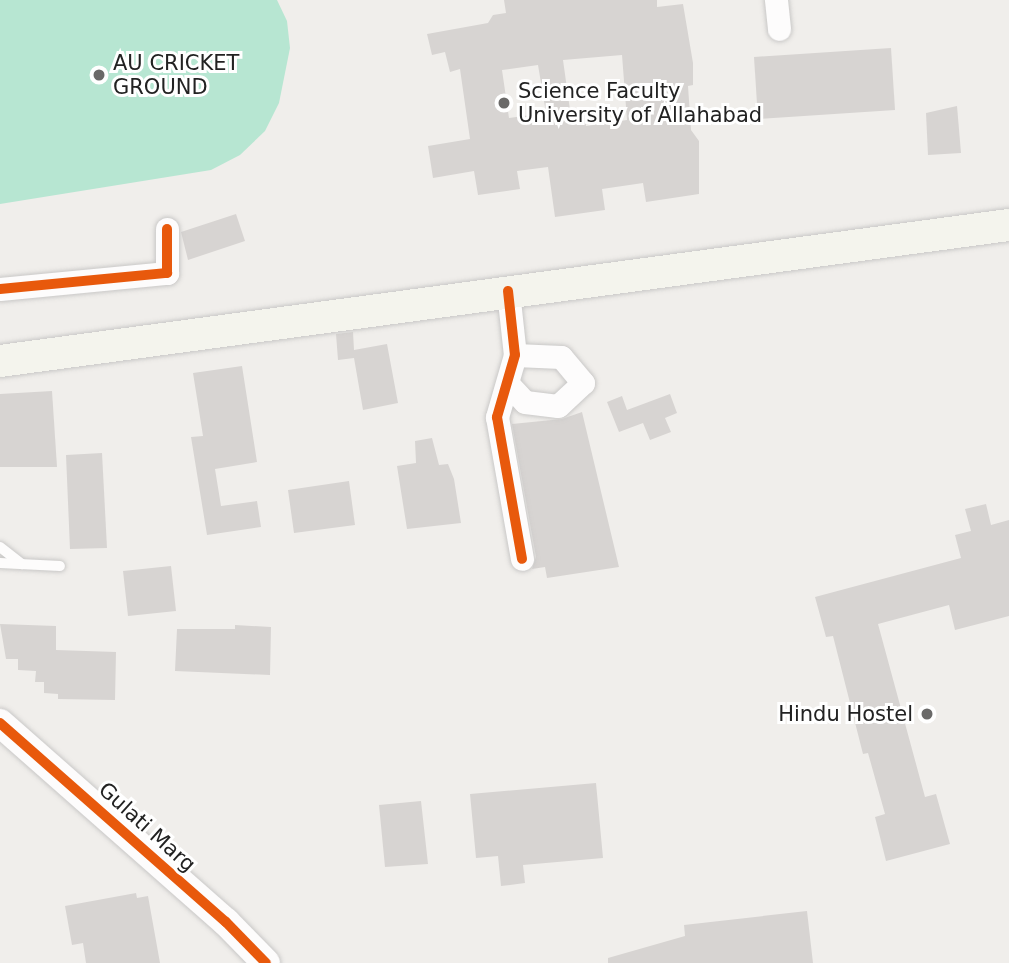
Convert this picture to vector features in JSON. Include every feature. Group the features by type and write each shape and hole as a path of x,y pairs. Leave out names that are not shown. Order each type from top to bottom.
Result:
{"main road":[{"path":"0,361 508,291 1005,227"}],"street":[{"path":"776,0 779,29"},
{"path":"0,289 167,272 167,229"},
{"path":"508,291 515,355 509,385 497,417 522,559"},
{"path":"509,385 525,402 558,406 583,383 561,357 515,355"},
{"name":"Gulati Marg","path":"0,723 226,922 266,963"}],"lane":[{"path":"0,547 22,564"},
{"path":"0,563 60,566"}],"green space":[{"path":"0,0 277,0 287,21 290,48 279,103 265,131 240,155 211,170 0,204"}],"building":[{"path":"504,0 657,0 657,7 683,4 693,63 693,85 688,86 691,130 699,141 699,194 646,202 643,183 602,189 605,210 555,217 548,167 517,171 520,189 478,195 474,171 433,178 428,146 470,139 460,69 450,72 445,52 432,55 427,34 488,23 493,15 506,13","holes":["622,55 627,120 586,126 584,108 570,110 563,60","538,65 546,113 509,118 502,70"]},
{"path":"891,48 895,110 758,119 754,57"},
{"path":"957,106 961,153 928,155 926,113"},
{"path":"236,214 245,241 188,260 181,232"},
{"path":"353,332 354,350 387,344 398,403 363,410 354,358 338,360 336,334"},
{"path":"242,366 257,462 215,469 221,506 257,501 261,527 207,535 191,437 203,436 193,373"},
{"path":"52,391 57,467 0,467 0,394"},
{"path":"670,394 677,413 665,418 671,432 650,440 643,423 619,432 607,402 622,396 627,410"},
{"path":"582,412 619,567 547,578 545,567 532,569 536,557 512,424 562,419"},
{"path":"432,438 439,465 448,464 454,479 461,523 407,529 397,466 416,463 415,441"},
{"path":"102,453 107,548 70,549 66,455"},
{"path":"349,481 355,525 294,533 288,490"},
{"path":"986,504 991,525 1009,520 1009,616 955,630 949,605 878,624 925,797 936,794 950,844 886,861 875,817 885,814 868,753 863,754 833,636 826,637 815,597 961,558 955,535 971,531 965,509"},
{"path":"171,566 176,611 128,616 123,571"},
{"path":"0,624 56,626 56,650 116,652 115,700 58,699 58,694 44,693 44,682 35,682 36,671 18,670 18,659 6,659"},
{"path":"235,625 271,627 270,675 175,671 177,629 235,629"},
{"path":"596,783 603,858 523,865 525,883 501,886 498,856 476,858 470,794"},
{"path":"421,801 428,864 385,867 379,805"},
{"path":"136,893 137,898 148,896 160,963 86,963 83,943 72,945 65,906"},
{"path":"807,911 813,963 608,963 608,958 685,936 684,925"}],"cycle path":[{"path":"0,289 167,273 167,229"},
{"path":"508,291 515,355 497,417 522,559"},
{"path":"0,723 226,922 266,963"}],"place":[{"name":"AU CRICKET GROUND","path":"99,75"},
{"name":"Science Faculty University of Allahabad","path":"504,103"},
{"name":"Hindu Hostel","path":"927,714"}]}
